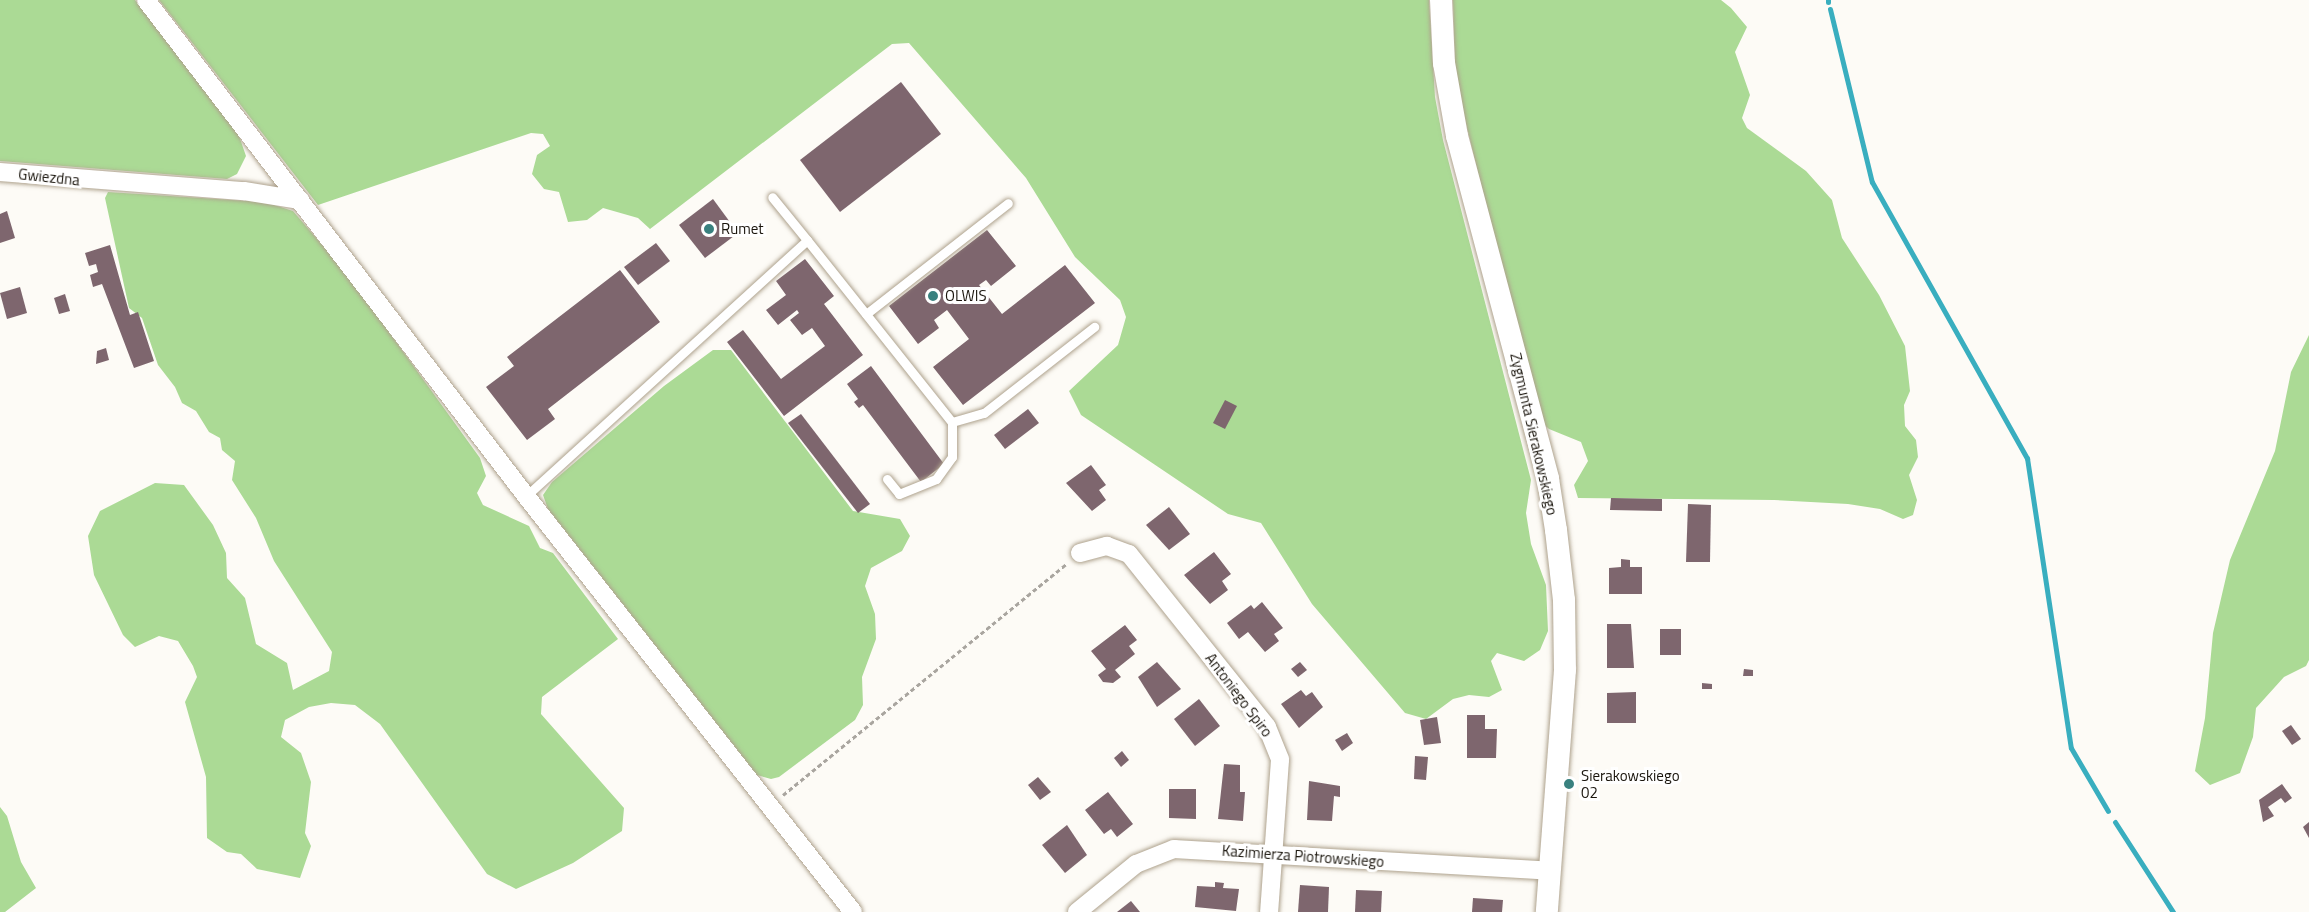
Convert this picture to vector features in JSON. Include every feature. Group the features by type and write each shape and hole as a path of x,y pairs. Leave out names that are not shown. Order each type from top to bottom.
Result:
{"street":[{"path":"146,0 526,496 853,912"},
{"name":"Zygmunta Sierakowskiego","path":"1441,0 1443,63 1451,108 1548,480 1556,530 1565,670 1547,912"},
{"name":"Gwiezdna","path":"0,172 99,182 244,191 300,200"},
{"name":"Antoniego Spiro","path":"1080,553 1107,546 1129,554 1267,727 1280,760 1269,912"},
{"name":"Kazimierza Piotrowskiego","path":"1077,912 1136,864 1164,850 1187,848 1550,871"}],"lane":[{"path":"772,197 952,422 952,457 936,479 899,494 887,479"},
{"path":"866,314 1008,203"},
{"path":"526,496 807,240"},
{"path":"952,422 984,413 1094,327"}],"path":[{"path":"770,806 1080,553"}],"green space":[{"path":"0,0 135,0 238,133 246,156 237,174 227,179 0,161"},
{"path":"159,0 1429,0 1435,97 1443,140 1531,480 1526,513 1531,544 1546,585 1548,631 1540,650 1524,661 1497,653 1491,661 1502,690 1489,697 1469,695 1453,699 1426,719 1405,713 1312,604 1261,523 1228,514 1081,415 1069,391 1118,345 1126,317 1120,300 1075,257 1026,178 909,43 892,44 650,229 638,218 603,208 587,220 568,222 559,192 544,189 532,174 537,155 550,146 543,134 531,133 318,205"},
{"path":"1453,0 1721,0 1731,8 1747,27 1735,52 1750,95 1742,118 1747,128 1806,171 1832,200 1842,238 1879,295 1905,346 1910,391 1904,405 1905,426 1916,440 1918,457 1909,475 1917,500 1913,515 1903,519 1880,509 1848,504 1774,500 1578,498 1574,485 1588,461 1581,442 1549,429 1538,419 1463,111 1455,65"},
{"path":"108,192 265,202 293,211 347,274 480,458 486,476 477,493 483,505 529,526 540,548 553,553 618,639 542,697 541,714 624,808 622,831 573,863 516,889 487,874 380,724 355,705 331,703 309,707 285,720 281,737 301,753 311,782 305,833 311,846 300,878 257,869 241,854 227,852 207,838 206,777 185,702 197,677 178,641 159,636 135,647 123,635 94,575 88,536 100,511 155,483 184,485 213,525 226,553 227,578 245,598 256,644 287,663 293,690 329,671 332,652 274,561 256,518 232,480 235,461 222,450 220,438 209,432 196,411 182,403 175,387 158,365 142,318 129,308 105,198"},
{"path":"2309,335 2309,660 2306,666 2284,677 2256,708 2253,737 2240,773 2210,785 2195,771 2205,718 2213,633 2230,560 2275,451 2291,372"},
{"path":"713,350 731,350 853,511 900,519 910,536 902,551 871,568 865,586 875,614 876,639 862,677 863,705 855,720 779,777 771,779 757,775 548,509 543,495 552,482 664,386"},
{"path":"0,807 7,816 21,862 36,888 5,912 0,912"}],"building":[{"path":"901,82 941,134 840,212 800,160"},
{"name":"Rumet","path":"713,199 738,233 705,258 679,225"},
{"path":"7,211 15,238 0,243 0,214"},
{"path":"987,230 1016,266 991,286 986,280 979,285 1002,314 1065,265 1095,303 963,405 933,367 969,339 947,310 934,320 939,328 918,344 889,306"},
{"path":"656,243 670,261 638,285 624,267"},
{"path":"110,245 130,315 138,312 154,361 134,368 102,284 93,287 90,275 98,272 96,264 89,266 85,253"},
{"path":"805,259 834,296 824,304 863,355 784,416 727,342 743,330 781,379 825,346 812,328 802,335 790,320 799,313 797,310 778,325 766,310 786,295 776,281"},
{"path":"620,270 660,322 548,409 555,419 527,440 486,387 514,366 507,357"},
{"path":"20,287 27,313 7,319 0,293"},
{"path":"65,294 70,311 59,314 54,298"},
{"path":"106,348 109,360 96,364 97,351"},
{"path":"871,366 944,464 921,482 863,405 859,408 854,402 858,399 847,384"},
{"path":"1225,400 1237,406 1225,429 1213,423"},
{"path":"1028,409 1039,423 1005,449 994,435"},
{"path":"801,414 870,504 858,513 788,423"},
{"path":"1091,465 1106,485 1099,490 1106,500 1092,511 1066,483"},
{"path":"1611,498 1662,499 1662,511 1610,510"},
{"path":"1688,504 1711,505 1710,562 1686,562"},
{"path":"1169,507 1190,534 1169,550 1146,525"},
{"path":"1214,552 1231,574 1222,581 1228,590 1210,604 1184,575"},
{"path":"1621,559 1630,560 1630,567 1642,567 1642,594 1609,594 1609,568 1621,567"},
{"path":"1262,602 1283,628 1274,634 1279,641 1265,652 1248,632 1239,639 1227,623 1251,605 1254,609"},
{"path":"1607,624 1631,624 1634,668 1607,668"},
{"path":"1125,625 1137,640 1129,646 1135,654 1115,670 1121,677 1113,683 1103,682 1098,675 1106,669 1091,651"},
{"path":"1660,629 1681,629 1681,655 1660,655"},
{"path":"1157,662 1181,689 1157,707 1138,677"},
{"path":"1300,662 1307,670 1298,677 1291,669"},
{"path":"1744,669 1753,670 1753,676 1743,676"},
{"path":"1702,683 1712,684 1712,689 1702,689"},
{"path":"1301,690 1306,696 1312,692 1323,707 1299,728 1281,704"},
{"path":"1636,692 1636,723 1607,723 1607,693"},
{"path":"1199,699 1220,726 1195,746 1174,719"},
{"path":"1467,715 1485,715 1485,729 1497,729 1496,758 1467,758"},
{"path":"1437,717 1441,743 1424,745 1420,720"},
{"path":"2291,725 2301,739 2292,745 2282,731"},
{"path":"1347,733 1353,743 1342,751 1335,740"},
{"path":"1122,751 1129,760 1121,767 1114,758"},
{"path":"1415,756 1428,757 1426,780 1414,779"},
{"path":"1224,764 1240,765 1240,792 1245,792 1243,821 1218,819"},
{"path":"1038,777 1051,792 1040,800 1028,785"},
{"path":"1309,781 1340,786 1340,797 1334,796 1332,821 1307,820"},
{"path":"2282,784 2292,798 2285,803 2281,798 2268,807 2274,816 2263,822 2259,800"},
{"path":"1169,789 1196,789 1196,819 1169,818"},
{"path":"1108,792 1133,824 1117,837 1111,829 1104,834 1085,810"},
{"path":"2309,822 2309,838 2303,827"},
{"path":"1067,825 1087,855 1065,873 1042,845"},
{"path":"1215,882 1224,883 1223,888 1239,889 1236,911 1195,907 1197,886 1215,887"},
{"path":"1300,885 1329,887 1328,912 1298,912"},
{"path":"1356,890 1382,891 1381,912 1355,912"},
{"path":"1473,898 1503,900 1502,912 1472,912"},
{"path":"1131,901 1140,912 1117,912"}],"waterway":[{"path":"1830,9 1872,182 2027,458 2071,748 2108,811"},
{"path":"2115,822 2173,912"}],"place":[{"name":"Rumet","path":"709,229"},
{"name":"OLWIS","path":"933,296"},
{"name":"Sierakowskiego 02","path":"1569,784"}]}
